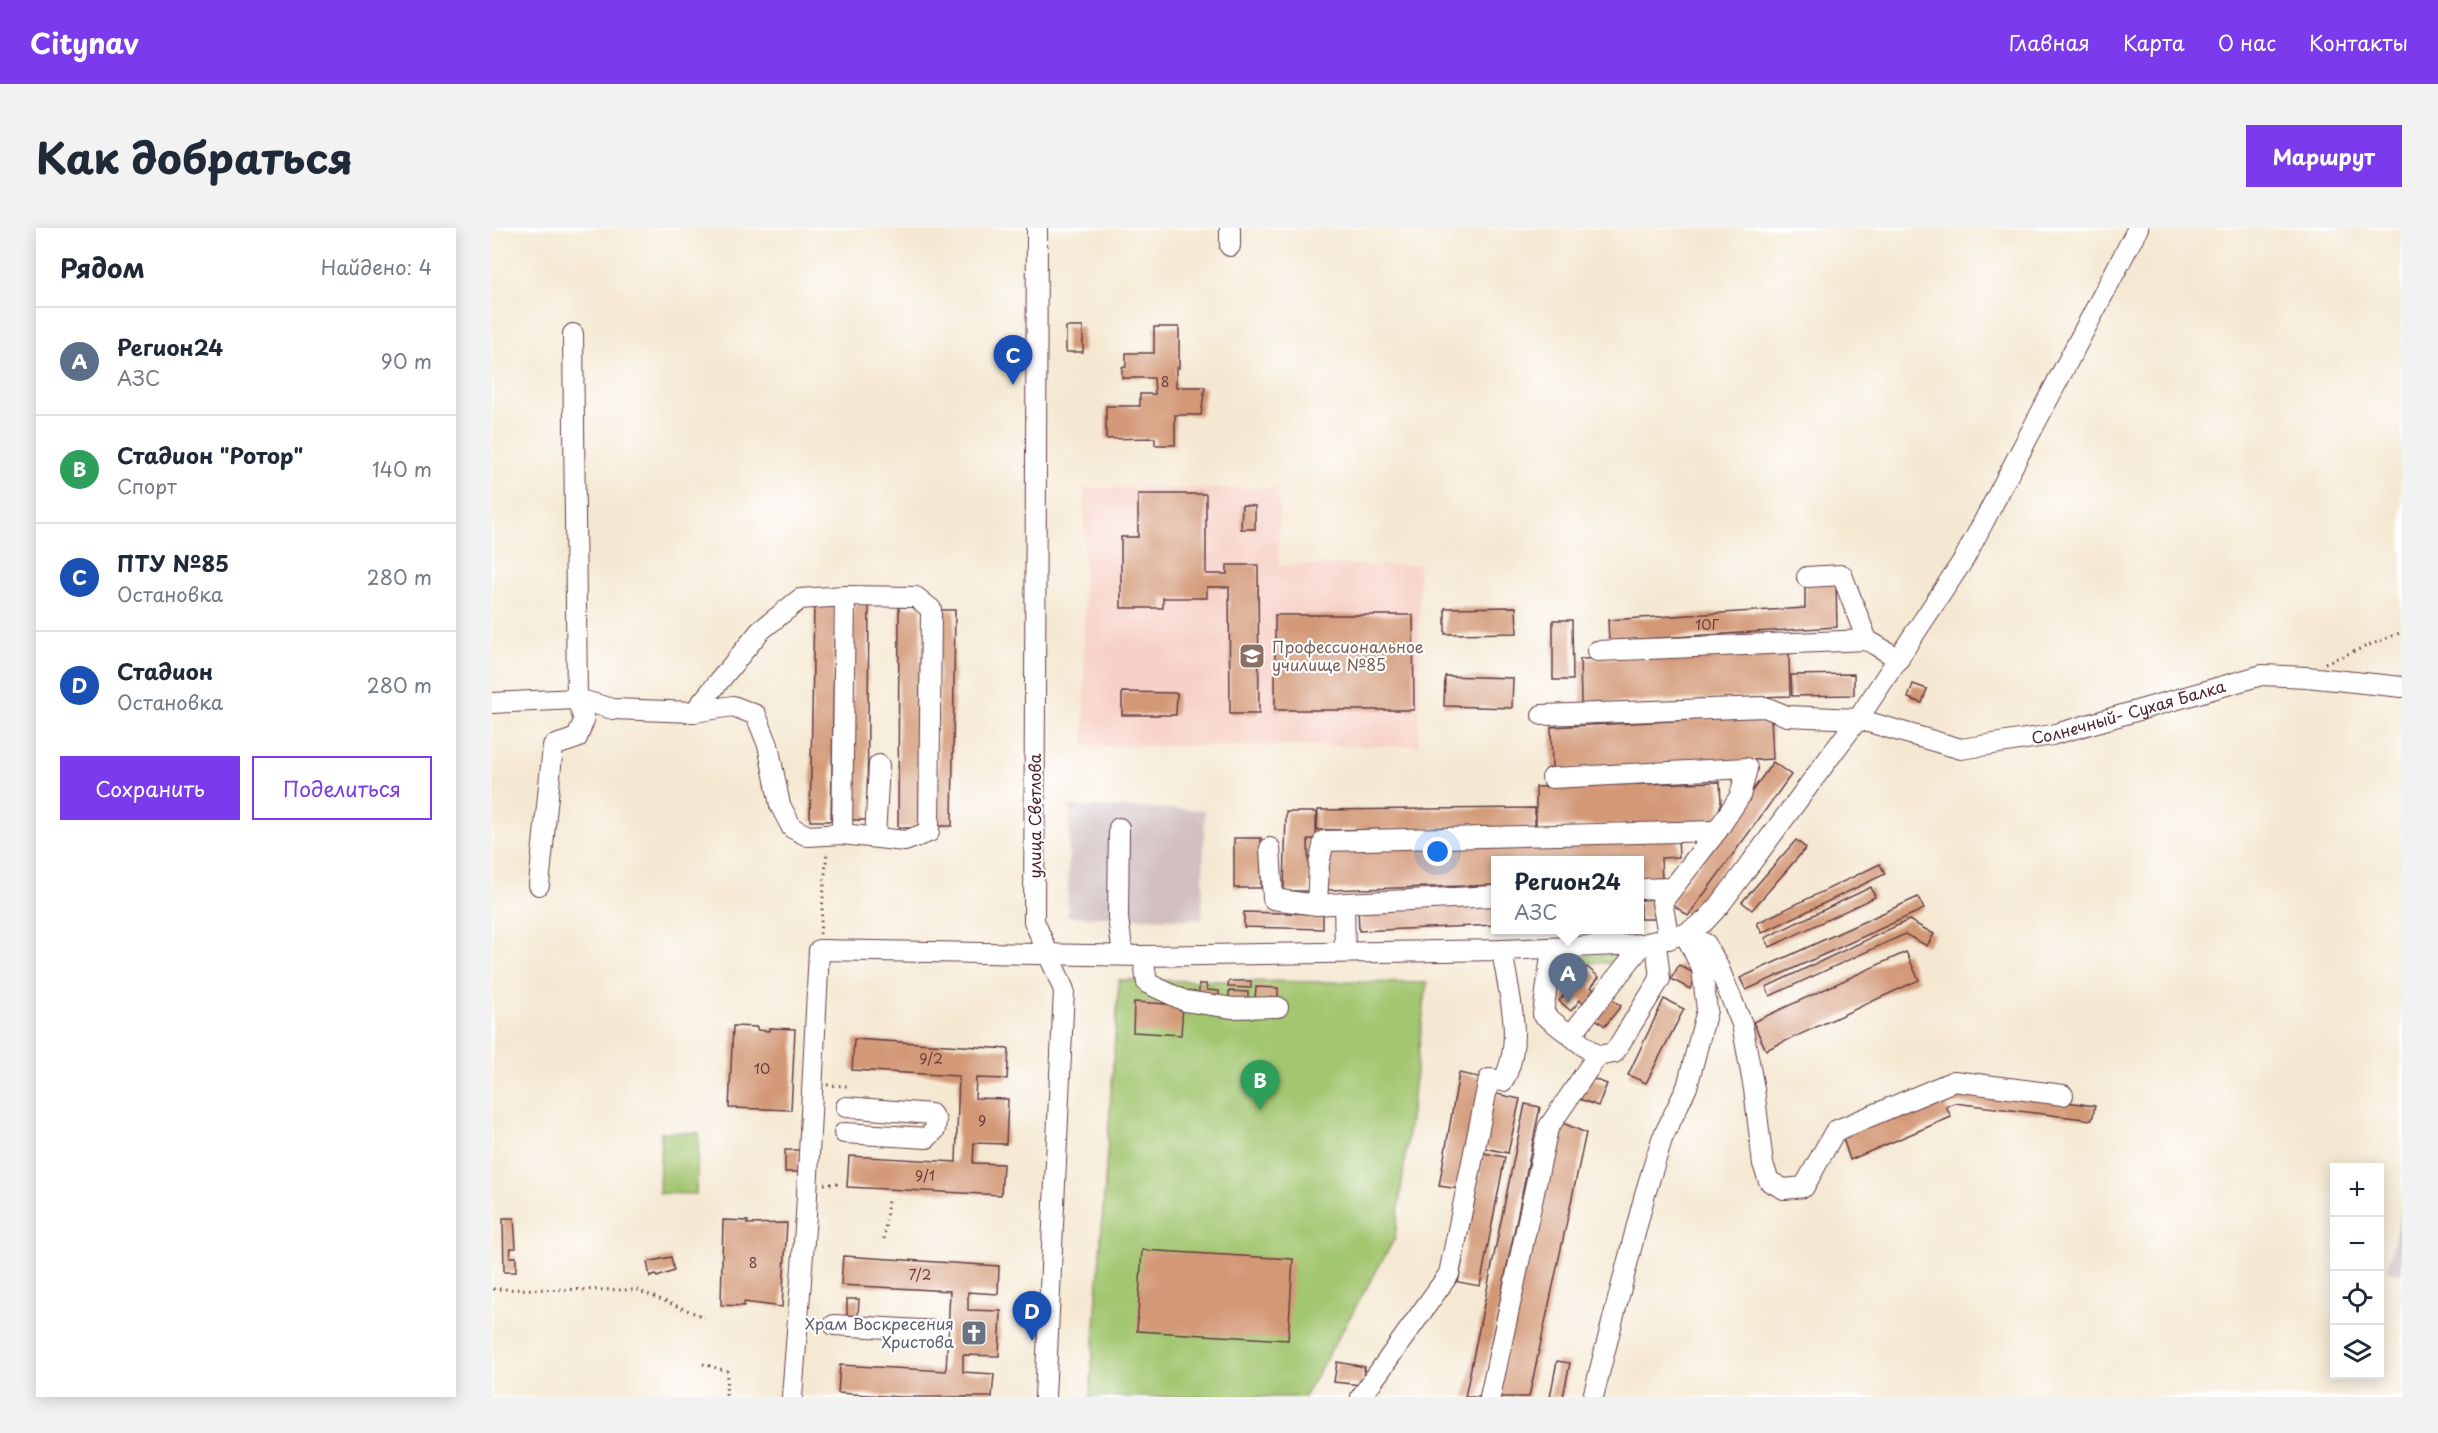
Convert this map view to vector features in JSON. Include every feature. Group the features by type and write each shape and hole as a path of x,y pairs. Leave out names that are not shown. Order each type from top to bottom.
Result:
{"street":[{"name":"улица Светлова","path":"1037,228 1034,921 1051,955 1064,990 1045,1397"},
{"path":"1570,1035 1663,940 1704,922 1719,906 1858,719 1964,559 2138,228"},
{"path":"539,885 553,746 577,738 584,720 577,699 573,334"},
{"path":"1808,577 1842,575 1867,640"},
{"path":"492,703 577,699 613,709 694,712 733,706 756,715 768,745 780,805 792,828 808,836 835,834 904,841 929,832 931,609 916,597 845,596 800,599 760,631 694,712"},
{"path":"835,834 845,596"},
{"path":"1598,651 1867,640 1899,658"},
{"name":"Солнечный- Сухая Балка","path":"1542,715 1765,707 1787,716 1858,719 1961,749 2052,735 2262,675 2307,677 2402,687"},
{"path":"875,837 879,765"},
{"path":"1490,1397 1548,1128 1598,1056 1614,1053 1659,979 1663,940 1662,902 1717,831 1740,796 1747,768 1552,778"},
{"path":"1119,828 1118,918 1123,955"},
{"path":"1317,905 1318,864 1324,841 1717,831"},
{"path":"1270,848 1273,899 1317,905 1491,896"},
{"path":"1644,889 1672,888"},
{"path":"1344,903 1345,950"},
{"path":"1593,1397 1645,1194 1662,1139 1687,1087 1707,1010 1702,969 1663,940"},
{"path":"792,1397 806,1215 819,950 1143,956 1345,950 1502,950 1663,940 1706,944 1717,964 1742,1024 1754,1089 1763,1164 1769,1181 1784,1189 1804,1187 1835,1131 1954,1081 2063,1095"},
{"path":"1552,948 1544,1014 1598,1056"},
{"path":"1361,1397 1449,1274 1489,1079 1503,1081 1512,1065 1515,1039 1502,950"},
{"path":"1143,956 1147,982 1185,1001 1233,1008 1278,1007"},
{"path":"844,1133 927,1138 935,1130 936,1121 931,1114 846,1107"},
{"path":"834,1325 938,1331"}],"path":[{"path":"2307,677 2329,659 2402,632"},
{"path":"819,950 835,834"},
{"path":"884,1239 888,1200"},
{"path":"493,1289 637,1290 704,1317"},
{"path":"703,1364 727,1371 726,1397"}],"shaded area":[{"name":"Профессиональное училище №85","path":"1084,488 1279,488 1279,565 1419,565 1419,746 1084,746"},
{"path":"1070,806 1205,810 1202,920 1067,916"},
{"path":"2402,1206 2402,1274 2387,1270"}],"green space":[{"path":"1620,954 1619,960 1614,963 1563,962 1566,956"},
{"path":"1119,980 1427,983 1395,1238 1304,1397 1090,1397"},
{"path":"661,1132 699,1133 696,1194 659,1193"}],"building":[{"path":"1066,327 1083,327 1083,352 1066,352"},
{"path":"1154,327 1179,327 1179,368 1176,368 1176,387 1205,387 1201,415 1175,415 1175,445 1155,445 1155,438 1106,439 1106,406 1140,406 1140,394 1155,394 1154,378 1122,378 1122,367 1126,367 1126,353 1154,353"},
{"path":"1138,494 1206,494 1206,574 1227,574 1227,565 1258,565 1259,714 1230,714 1229,587 1207,587 1207,598 1163,598 1163,608 1121,608 1121,537 1138,537"},
{"path":"1242,505 1255,506 1255,529 1241,529"},
{"path":"1836,583 1837,627 1609,641 1608,620 1805,608 1805,584"},
{"path":"853,604 869,604 867,820 851,820"},
{"path":"814,606 835,606 831,821 810,821"},
{"path":"899,607 921,607 919,828 898,828"},
{"path":"1516,607 1517,633 1445,634 1445,608"},
{"path":"940,610 955,610 952,826 937,826"},
{"path":"1275,615 1413,615 1414,710 1275,710"},
{"path":"1553,620 1572,620 1573,680 1553,680"},
{"path":"1789,653 1790,696 1581,704 1580,659"},
{"path":"1854,674 1854,695 1792,696 1791,675"},
{"path":"1445,676 1513,678 1512,708 1444,706"},
{"path":"1913,684 1927,689 1922,703 1908,698"},
{"path":"1122,692 1177,693 1176,715 1122,715"},
{"path":"1771,716 1773,759 1552,770 1551,727"},
{"path":"1773,762 1791,775 1688,916 1671,903"},
{"path":"1720,782 1721,803 1716,822 1536,827 1536,787"},
{"path":"1535,808 1535,828 1317,830 1318,810"},
{"path":"1286,812 1316,812 1316,839 1308,839 1309,891 1284,891"},
{"path":"1234,838 1261,838 1261,888 1234,888"},
{"path":"1678,838 1679,857 1661,858 1662,880 1644,881 1644,856 1491,856 1491,885 1328,890 1327,849"},
{"path":"1796,840 1806,848 1752,910 1742,902"},
{"path":"1880,864 1885,874 1762,933 1757,923"},
{"path":"1871,887 1875,897 1770,947 1765,938"},
{"path":"1918,897 1924,909 1746,990 1740,978"},
{"path":"1654,899 1655,919 1644,919 1644,900"},
{"path":"1491,904 1491,925 1359,931 1358,909"},
{"path":"1244,912 1323,914 1323,929 1244,927"},
{"path":"1909,920 1934,934 1927,946 1905,934 1770,996 1766,987"},
{"path":"1906,952 1919,980 1766,1050 1753,1022"},
{"path":"1679,965 1697,975 1690,989 1671,979"},
{"path":"1587,967 1599,977 1591,987 1606,1000 1608,997 1621,1006 1605,1026 1593,1017 1596,1013 1580,1000 1571,1011 1559,1001"},
{"path":"1229,981 1251,981 1251,988 1228,987"},
{"path":"1199,984 1206,984 1207,990 1219,991 1219,999 1199,998"},
{"path":"1256,987 1278,988 1278,1001 1255,999"},
{"path":"1229,991 1248,992 1248,1000 1229,999"},
{"path":"1664,999 1684,1009 1646,1083 1628,1075"},
{"path":"1134,1002 1183,1005 1181,1035 1133,1032"},
{"path":"733,1026 757,1027 757,1030 769,1031 769,1028 795,1029 791,1110 729,1108"},
{"path":"854,1039 1009,1049 1007,1079 976,1078 975,1098 1008,1099 1006,1144 974,1143 973,1163 1003,1164 1001,1195 847,1187 849,1156 956,1162 959,1076 852,1070"},
{"path":"1459,1073 1483,1078 1459,1189 1439,1186"},
{"path":"1586,1076 1607,1084 1598,1106 1577,1098"},
{"path":"1954,1087 2095,1106 2092,1120 1955,1103 1946,1106 1951,1117 1850,1160 1842,1135"},
{"path":"1492,1093 1520,1099 1508,1153 1480,1147"},
{"path":"1525,1104 1540,1107 1480,1397 1465,1397"},
{"path":"1563,1123 1586,1133 1529,1397 1496,1397 1552,1138"},
{"path":"785,1150 799,1150 798,1172 785,1172"},
{"path":"1484,1153 1505,1157 1480,1286 1458,1282"},
{"path":"503,1218 514,1218 516,1248 511,1248 510,1257 516,1257 516,1272 504,1272"},
{"path":"723,1220 748,1221 747,1224 787,1223 782,1307 744,1302 744,1306 721,1305"},
{"path":"1142,1250 1293,1259 1288,1340 1137,1331"},
{"path":"843,1256 999,1266 998,1294 968,1292 968,1310 1001,1311 999,1356 963,1355 963,1372 994,1374 992,1397 901,1397 838,1393 840,1365 946,1371 950,1291 841,1285"},
{"path":"671,1257 674,1271 650,1277 647,1262"},
{"path":"847,1299 859,1299 858,1316 847,1315"},
{"path":"1557,1361 1570,1363 1563,1397 1550,1397"},
{"path":"1337,1362 1365,1367 1361,1385 1334,1382"}],"place":[{"name":"ПТУ №85","path":"1013,385"},
{"name":"Профессиональное училище №85","path":"1252,656"},
{"name":"Регион24","path":"1568,1003"},
{"name":"Стадион \"Ротор\"","path":"1260,1110"},
{"name":"Храм Воскресения Христова","path":"974,1333"},
{"name":"Стадион","path":"1032,1341"}]}
